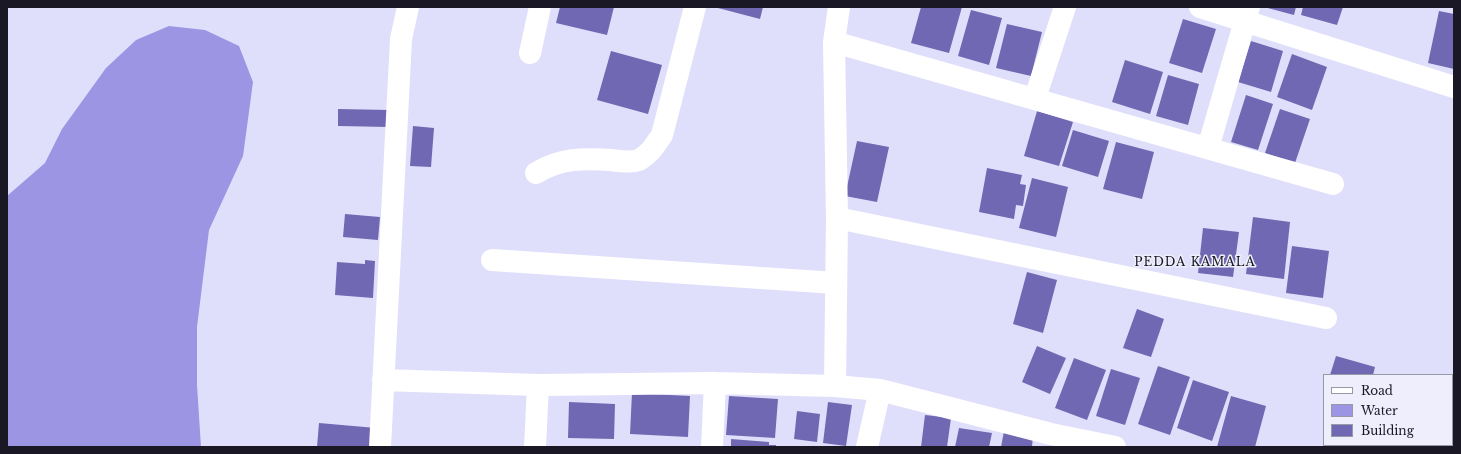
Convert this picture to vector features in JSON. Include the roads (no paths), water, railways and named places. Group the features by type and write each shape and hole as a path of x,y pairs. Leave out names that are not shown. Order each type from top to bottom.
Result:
{"street":[{"path":"380,447 401,38 408,7"},
{"path":"530,53 540,7"},
{"path":"536,173 548,165 565,160 586,158 638,161 650,153 662,135 695,7"},
{"path":"835,386 837,218 834,42 839,7"},
{"path":"1035,98 1065,7"},
{"path":"1200,7 1247,15 1454,87"},
{"path":"1208,148 1247,15"},
{"path":"834,42 1333,184"},
{"path":"837,218 1326,318"},
{"path":"492,260 836,283"},
{"path":"383,380 538,385 715,383 835,386 880,390 1050,440 1115,447"},
{"path":"712,447 715,383"},
{"path":"535,447 538,385"},
{"path":"867,447 880,390"}],"water":[{"path":"169,26 205,30 239,46 253,82 243,156 209,230 197,327 197,385 201,447 7,447 7,196 45,163 62,129 106,68 136,40"}],"district":[{"name":"PEDDA KAMALA","path":"1195,263"}]}
